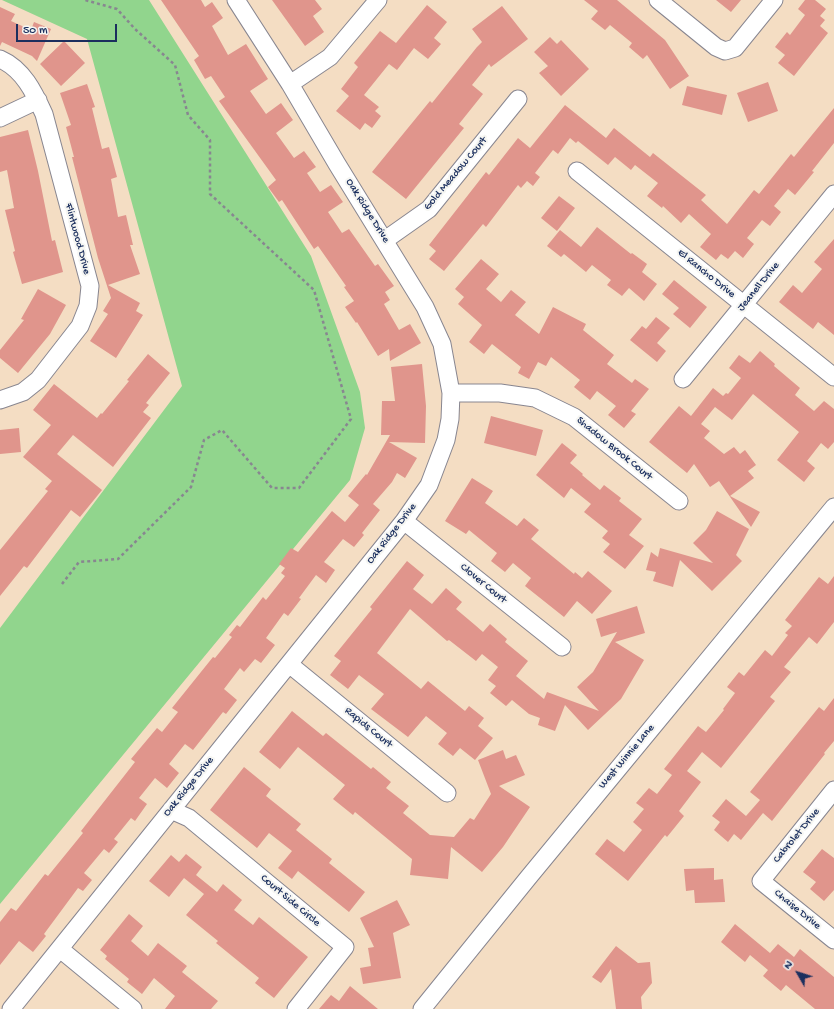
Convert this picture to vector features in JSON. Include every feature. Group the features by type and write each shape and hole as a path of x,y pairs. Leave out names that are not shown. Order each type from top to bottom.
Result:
{"street":[{"name":"Oak Ridge Drive","path":"11,1009 404,521 429,485 439,461 450,419 451,393 442,344 425,307 337,164 290,84 236,0"},
{"path":"290,84 330,57 378,0"},
{"path":"658,0 716,47 725,51 735,48 774,0"},
{"name":"Flintwood Drive","path":"0,59 21,74 34,90 44,114 90,286 88,306 80,326 38,380 23,392 0,400"},
{"name":"Gold Meadow Court","path":"385,240 429,209 518,99"},
{"path":"0,118 38,100"},
{"name":"El Rancho Drive","path":"577,171 834,377"},
{"name":"Jeanell Drive","path":"683,379 834,194"},
{"name":"Shadow Brook Court","path":"451,393 500,394 535,398 574,417 679,501"},
{"name":"West Winnie Lane","path":"422,1009 528,878 832,515"},
{"name":"Clover Court","path":"404,521 562,647"},
{"name":"Rapids Court","path":"289,664 447,793"},
{"name":"Cabrolet Drive","path":"761,881 834,790"},
{"name":"Court Side Circle","path":"171,810 189,818 345,947 296,1009"},
{"name":"Chaise Drive","path":"761,881 834,940"},
{"path":"60,949 133,1009"}],"path":[{"path":"62,584 79,562 118,558 191,487 204,440 222,430 272,488 299,488 351,419 314,290 210,194 210,140 188,114 175,65 135,29 117,9 85,0"}],"green space":[{"path":"2,0 149,0 311,256 360,392 365,428 350,480 0,904 0,628 182,386 87,39"}],"building":[{"path":"161,0 201,0 205,7 212,2 223,18 212,26 228,55 246,44 268,79 250,91 266,114 281,103 293,120 276,133 294,158 304,151 316,167 307,173 320,192 331,185 343,202 328,212 342,233 349,229 375,266 378,264 394,286 385,292 390,300 384,304 399,330 410,324 421,343 390,361 389,349 378,356 357,322 356,323 345,307 354,301 344,287 346,286 318,246 314,249 282,200 279,202 268,187 276,180 219,101 225,97 211,76 205,79 194,60 199,56"},
{"path":"272,0 315,0 322,9 313,16 324,32 305,46"},
{"path":"584,0 617,0 665,40 689,76 670,89 647,55 643,59 629,47 632,43 610,25 605,30 591,19 598,11"},
{"path":"716,0 741,0 731,12"},
{"path":"805,0 815,0 826,9 820,16 825,20 820,26 828,33 794,76 778,63 785,55 775,47 787,32 790,35 805,15 798,9"},
{"path":"427,5 447,22 434,38 441,44 428,59 414,48 397,70 389,64 364,95 379,107 375,111 381,116 372,128 365,123 360,130 336,111 349,96 341,89 358,67 354,63 380,31 396,43"},
{"path":"502,6 528,39 491,67 489,64 472,85 483,94 459,124 464,128 406,199 372,172 430,101 432,103 482,42 472,29"},
{"path":"0,7 15,14 11,21 31,30 34,22 51,29 37,61 32,56 2,42 0,46"},
{"path":"550,37 557,44 561,40 589,69 561,96 539,73 548,66 534,52"},
{"path":"64,41 85,63 61,86 40,64"},
{"path":"768,82 778,111 748,122 737,93"},
{"path":"87,84 95,107 92,108 102,149 109,147 117,177 111,179 118,217 126,215 133,245 130,245 140,274 108,285 140,303 136,311 143,315 116,358 90,341 108,314 103,311 111,298 98,258 72,157 74,157 66,127 71,125 60,93"},
{"path":"687,86 727,95 722,115 682,105"},
{"path":"565,105 606,138 614,128 650,157 653,153 706,195 701,200 727,224 754,190 759,194 791,154 794,157 834,108 834,143 812,171 814,172 795,195 788,189 774,206 781,212 770,226 762,220 747,238 754,244 743,258 735,251 728,259 721,254 716,260 700,247 711,234 689,214 681,223 663,206 662,208 647,196 658,183 635,165 631,170 615,157 608,165 578,141 576,143 570,138 558,154 553,150 535,173 540,177 533,186 527,181 521,188 518,185 486,227 483,224 444,271 429,259 436,251 429,245 486,172 489,175 518,138 530,148"},
{"path":"28,130 52,241 55,240 63,272 22,284 13,252 15,251 5,210 14,208 7,170 0,172 0,137"},
{"path":"559,196 575,208 557,231 541,218"},
{"path":"597,227 631,254 632,253 647,264 642,272 657,284 644,301 629,288 622,296 607,285 611,280 592,265 586,272 564,254 561,257 547,246 560,230 581,247"},
{"path":"834,239 834,335 818,322 813,329 779,302 793,285 802,293 822,269 814,262"},
{"path":"481,259 499,274 486,289 501,302 511,290 526,302 515,315 539,334 553,307 586,324 583,330 614,355 607,364 632,383 635,379 649,389 631,411 636,414 624,428 608,415 616,406 597,391 590,400 574,387 580,380 551,357 546,366 538,362 529,379 518,373 521,367 492,344 484,354 469,342 482,325 458,304 464,297 455,289"},
{"path":"674,280 707,307 690,328 673,314 679,308 662,294"},
{"path":"38,289 66,305 50,334 18,373 0,358 0,350 24,320 21,319"},
{"path":"656,317 670,328 657,343 666,351 657,362 630,340 642,326 646,329"},
{"path":"760,351 775,364 774,366 800,388 795,395 814,411 824,401 834,409 834,442 828,449 821,443 807,461 815,468 804,482 777,460 799,432 753,394 732,420 715,407 701,424 710,431 704,438 724,454 734,447 740,454 745,450 756,465 748,471 754,478 730,496 760,512 751,527 719,481 710,487 694,464 687,473 649,442 679,406 691,416 713,388 723,396 726,393 728,394 741,378 729,368 739,355 750,363"},
{"path":"148,354 170,373 146,403 149,405 143,412 151,418 113,467 73,435 57,454 102,490 80,517 71,510 27,568 24,566 0,596 0,550 48,491 45,489 52,481 23,457 51,425 33,410 54,384 97,418 129,381 127,380"},
{"path":"422,364 426,406 425,443 389,442 417,458 405,478 397,473 392,482 373,504 380,510 362,533 364,535 354,547 343,539 324,562 335,570 326,583 316,575 288,616 284,613 266,638 275,645 261,663 255,659 244,672 240,668 224,689 237,700 226,714 223,712 193,750 185,744 169,764 179,773 167,788 155,778 139,798 147,804 135,821 131,818 114,839 118,842 109,853 104,849 84,873 92,880 83,891 78,888 44,934 46,936 33,952 19,941 0,965 0,922 11,908 16,911 45,874 48,876 83,833 81,831 135,762 131,759 157,728 162,732 178,712 172,708 213,657 215,658 232,637 229,635 237,625 240,627 263,597 266,600 285,576 281,573 285,568 279,564 291,548 298,552 332,511 345,522 359,505 348,496 366,474 367,475 390,435 381,435 382,401 395,401 391,367"},
{"path":"491,416 543,430 536,456 484,443"},
{"path":"19,428 21,452 0,454 0,430"},
{"path":"562,443 577,455 570,463 583,474 582,475 600,490 604,485 621,498 619,501 642,519 629,535 644,546 625,569 603,552 610,544 602,538 608,531 584,512 591,504 571,488 564,498 536,475"},
{"path":"472,478 493,491 485,503 517,526 524,518 539,530 531,539 574,574 575,572 582,578 588,571 612,591 592,614 577,601 564,617 525,586 531,578 513,563 505,572 491,561 497,553 469,530 466,534 445,521"},
{"path":"717,511 749,529 736,555 742,561 712,591 680,560 673,587 653,581 656,572 646,570 651,552 658,557 660,548 713,563 693,543 706,530"},
{"path":"407,561 424,575 413,589 432,604 446,588 462,602 456,609 483,632 490,624 507,639 505,642 528,661 516,676 544,699 547,692 599,711 577,687 593,672 617,632 601,637 596,619 637,606 645,633 615,642 644,660 621,699 588,730 565,705 555,731 538,725 540,718 529,714 512,700 506,706 490,693 496,686 488,680 498,667 482,654 476,661 449,640 447,641 410,609 377,653 421,689 428,681 465,711 469,706 484,718 478,726 493,738 475,760 460,748 453,756 438,744 447,733 426,716 408,737 371,709 384,694 359,675 348,689 330,675 341,661 334,656 372,609 370,607"},
{"path":"834,576 834,622 817,644 809,637 784,667 791,672 770,697 775,701 721,768 702,752 687,771 701,782 679,811 684,816 667,837 665,835 628,881 595,854 607,839 624,852 642,830 633,822 644,809 636,803 649,788 657,794 672,775 664,769 698,726 706,732 724,710 723,709 735,693 727,687 739,672 744,676 765,650 772,656 788,635 785,633 792,626 785,620 819,577 828,584"},
{"path":"834,698 834,741 824,753 825,754 772,821 763,813 741,840 734,834 728,842 714,830 720,822 712,816 726,799 746,816 760,800 750,792 819,707 824,711"},
{"path":"292,711 323,736 326,733 371,769 373,767 391,782 386,788 409,806 403,813 430,835 454,837 470,818 474,820 491,794 478,760 503,750 506,759 516,755 525,775 499,786 530,807 503,847 482,872 451,847 448,879 410,875 412,859 355,812 353,815 333,799 345,785 298,747 280,769 259,752"},
{"path":"244,767 271,789 266,796 301,824 296,830 332,859 329,863 365,892 349,912 298,871 292,879 278,868 292,851 269,833 257,848 210,810"},
{"path":"822,849 834,858 834,890 824,901 810,889 816,882 803,872"},
{"path":"186,854 202,867 196,875 217,892 223,884 242,900 234,910 253,925 259,917 308,957 274,998 255,983 259,978 216,943 218,941 186,915 204,894 184,878 169,897 149,881 171,855 179,862"},
{"path":"714,868 714,880 723,879 725,902 695,903 694,890 686,891 684,869"},
{"path":"397,900 410,925 393,933 401,978 363,984 360,968 371,966 368,948 374,947 360,918"},
{"path":"129,914 143,926 131,941 148,956 158,943 187,966 182,972 218,1001 211,1009 165,1009 175,996 154,978 142,994 127,982 129,979 105,959 107,956 100,950"},
{"path":"735,924 770,953 778,944 794,957 800,949 834,977 834,1009 815,1009 786,985 781,991 763,976 768,970 750,955 745,962 721,942"},
{"path":"616,946 638,963 650,962 652,983 641,997 642,1009 616,1009 611,969 601,983 592,977"},
{"path":"350,986 378,1009 319,1009 331,995 339,1001"}]}
